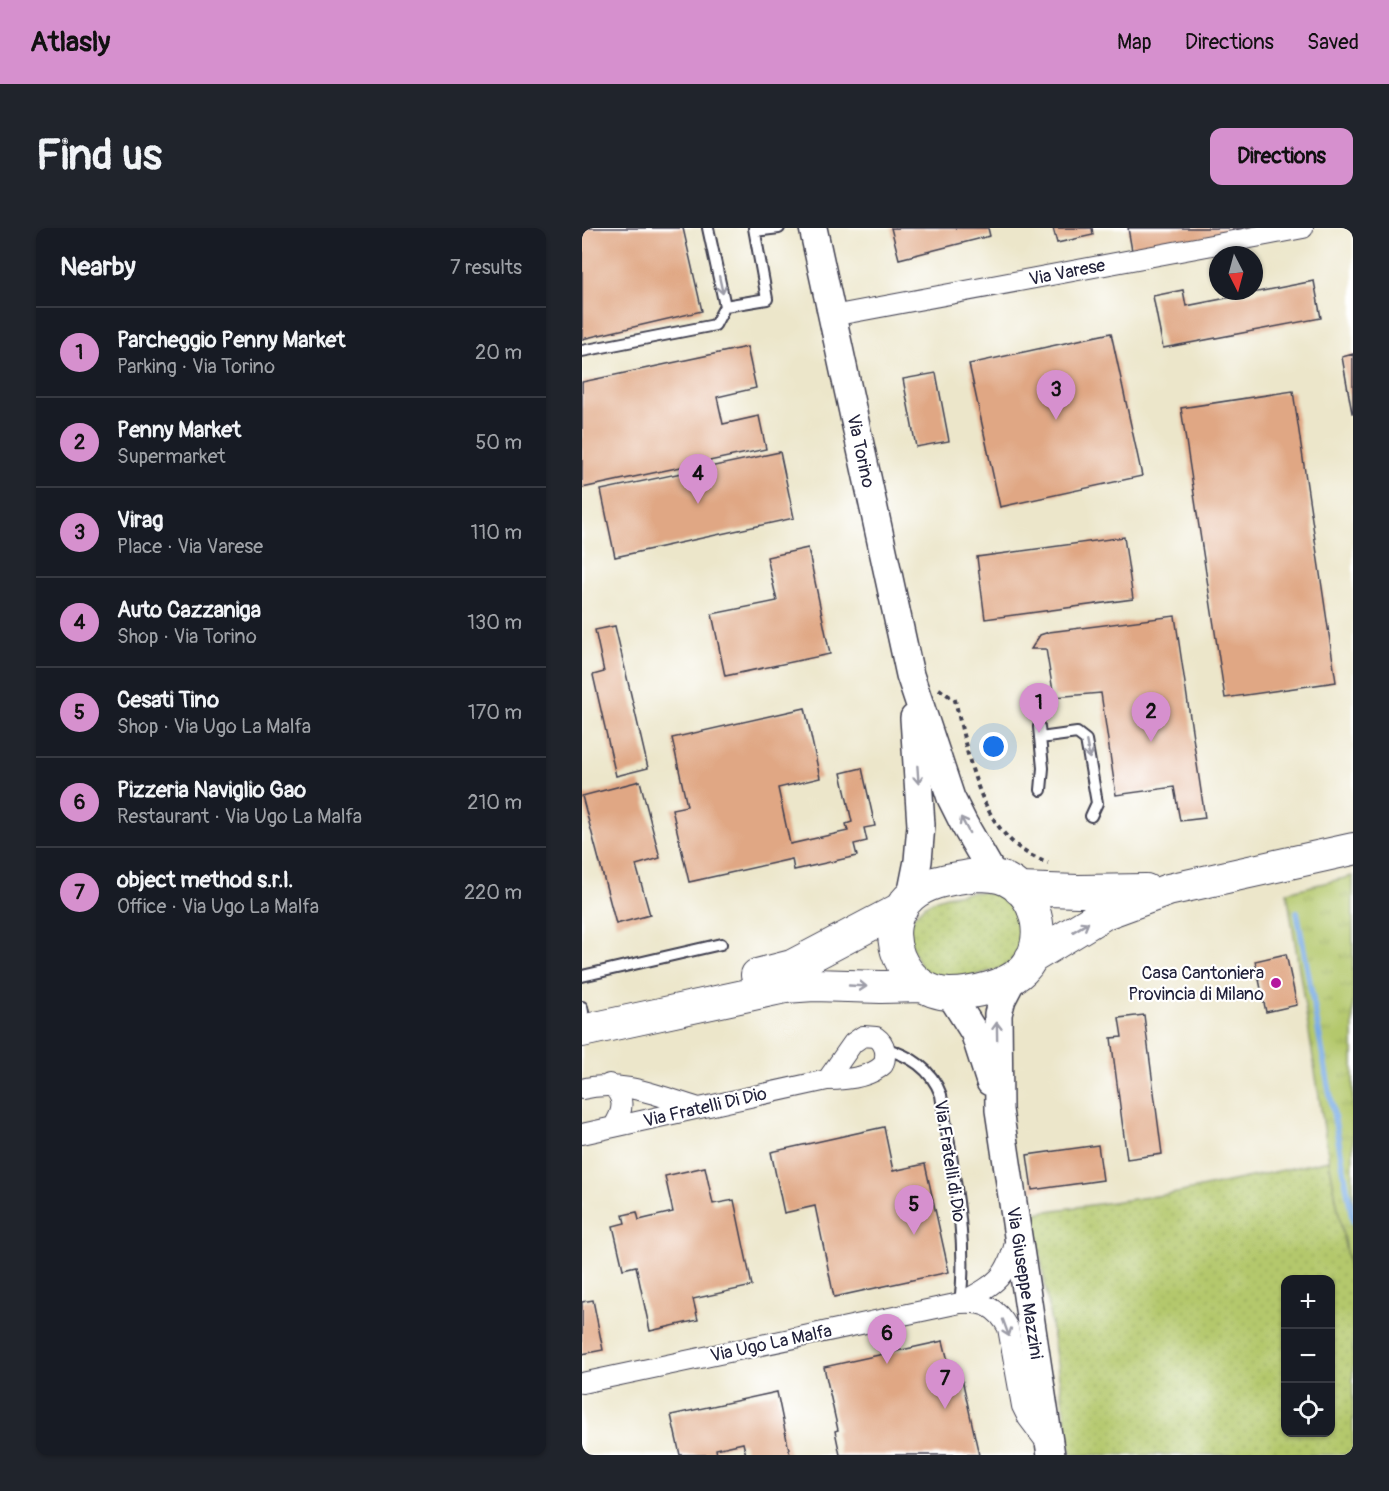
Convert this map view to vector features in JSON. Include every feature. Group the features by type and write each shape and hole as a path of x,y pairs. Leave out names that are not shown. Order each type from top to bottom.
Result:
{"main road":[{"path":"582,1015 785,987 814,985 936,990 998,986 1105,913 1168,890 1353,849"},
{"path":"582,1015 780,970 799,963 907,902 935,882 976,874 1007,882 1078,891 1168,890"},
{"path":"1007,882 1029,901 1036,915 1037,941 1022,968"},
{"path":"907,902 895,929 896,948 902,966 908,974 936,990"}],"street":[{"name":"Via Torino","path":"813,228 910,675 951,798 964,824 1007,882"},
{"name":"Via Varese","path":"832,316 1303,228"},
{"name":"Via Torino","path":"907,902 918,861 921,825 910,675"},
{"name":"Via Giuseppe Mazzini","path":"1022,968 1002,999 998,1014 999,1110 1051,1451"},
{"name":"Via Giuseppe Mazzini","path":"936,990 974,1032 999,1110"},
{"path":"827,1080 857,1039 867,1036 876,1037 884,1048"},
{"name":"Via Fratelli Di Dio","path":"582,1134 827,1080 860,1076 879,1069 885,1060 884,1048"},
{"name":"Via Fratelli di Dio","path":"582,1089 609,1084 623,1086 699,1108"},
{"name":"Via Fratelli di Dio","path":"609,1084 618,1090 621,1100 619,1118 613,1127"},
{"name":"Via Ugo La Malfa","path":"960,1303 997,1281 1011,1260 1018,1231"},
{"name":"Via Ugo La Malfa","path":"582,1383 960,1303 975,1302 985,1304 997,1312 1008,1328 1022,1406 1051,1451"}],"lane":[{"path":"582,351 715,325 725,306 708,228"},
{"path":"725,306 767,299 754,230 779,228"},
{"path":"1041,790 1043,768 1039,732 1077,733 1086,740 1097,803 1091,816"},
{"path":"582,976 721,944"},
{"name":"Via Fratelli di Dio","path":"884,1048 904,1055 925,1068 938,1086 941,1095 964,1249 960,1303"}],"path":[{"path":"935,686 955,700 978,787 1000,831 1027,855 1051,864"}],"green space":[{"path":"1353,876 1353,1289 1329,1160 1287,892"},
{"path":"974,892 1003,896 1024,916 1020,953 1003,968 968,977 947,980 923,972 904,932 910,921 932,901 951,895"},
{"path":"1329,1160 1353,1289 1353,1455 1071,1455 1034,1213 1177,1193"}],"building":[{"path":"582,228 683,228 702,311 582,339"},
{"path":"891,228 988,228 990,236 899,259"},
{"path":"1053,228 1092,228 1093,235 1057,243"},
{"path":"1128,228 1261,228 1132,251"},
{"path":"1314,281 1321,318 1163,348 1153,296 1183,290 1186,306 1217,300 1263,300 1263,291"},
{"path":"1111,333 1142,476 1000,507 969,364"},
{"path":"747,347 756,388 717,397 723,424 759,416 766,449 582,488 582,382"},
{"path":"1353,354 1353,413 1352,413 1342,357"},
{"path":"936,373 949,441 916,447 903,379"},
{"path":"1293,391 1336,682 1225,698 1181,408"},
{"path":"780,452 794,518 615,557 601,490"},
{"path":"1124,537 1133,599 985,619 977,557"},
{"path":"808,548 830,654 725,676 712,614 777,601 767,557"},
{"path":"1175,616 1205,818 1180,821 1174,787 1116,795 1101,693 1054,697 1046,649 1031,649 1040,635 1049,632"},
{"path":"615,626 648,768 616,776 593,675 604,672 595,630"},
{"path":"805,708 820,778 778,788 790,844 848,831 846,824 852,822 841,773 862,768 875,826 864,828 867,841 854,844 857,856 794,870 792,859 689,882 672,809 687,806 672,738"},
{"path":"640,781 660,858 636,865 650,915 616,924 582,796"},
{"name":"Casa Cantoniera Provincia di Milano","path":"1286,954 1297,1005 1266,1012 1255,961"},
{"path":"1144,1015 1162,1154 1127,1159 1111,1038 1122,1037 1119,1018"},
{"path":"884,1127 893,1171 925,1164 949,1272 834,1297 815,1206 784,1213 771,1152"},
{"path":"1098,1145 1103,1180 1032,1190 1027,1155"},
{"path":"705,1167 713,1204 734,1200 752,1286 693,1299 698,1320 650,1331 636,1266 623,1269 613,1226 625,1223 623,1215 637,1212 639,1220 673,1212 665,1176"},
{"path":"593,1300 603,1350 582,1354 582,1302"},
{"path":"943,1341 951,1373 960,1370 979,1455 840,1455 835,1431 838,1430 824,1367"},
{"path":"777,1392 790,1455 746,1455 743,1443 716,1449 717,1455 680,1455 671,1415"}],"waterway":[{"path":"1297,912 1353,1221"}],"place":[{"name":"Virag","path":"1056,420"},
{"name":"Auto Cazzaniga","path":"698,504"},
{"name":"Parcheggio Penny Market","path":"1039,733"},
{"name":"Penny Market","path":"1151,742"},
{"name":"Casa Cantoniera Provincia di Milano","path":"1276,983"},
{"name":"Cesati Tino","path":"914,1235"},
{"name":"Pizzeria Naviglio Gao","path":"887,1364"},
{"name":"object method s.r.l.","path":"945,1409"}]}
